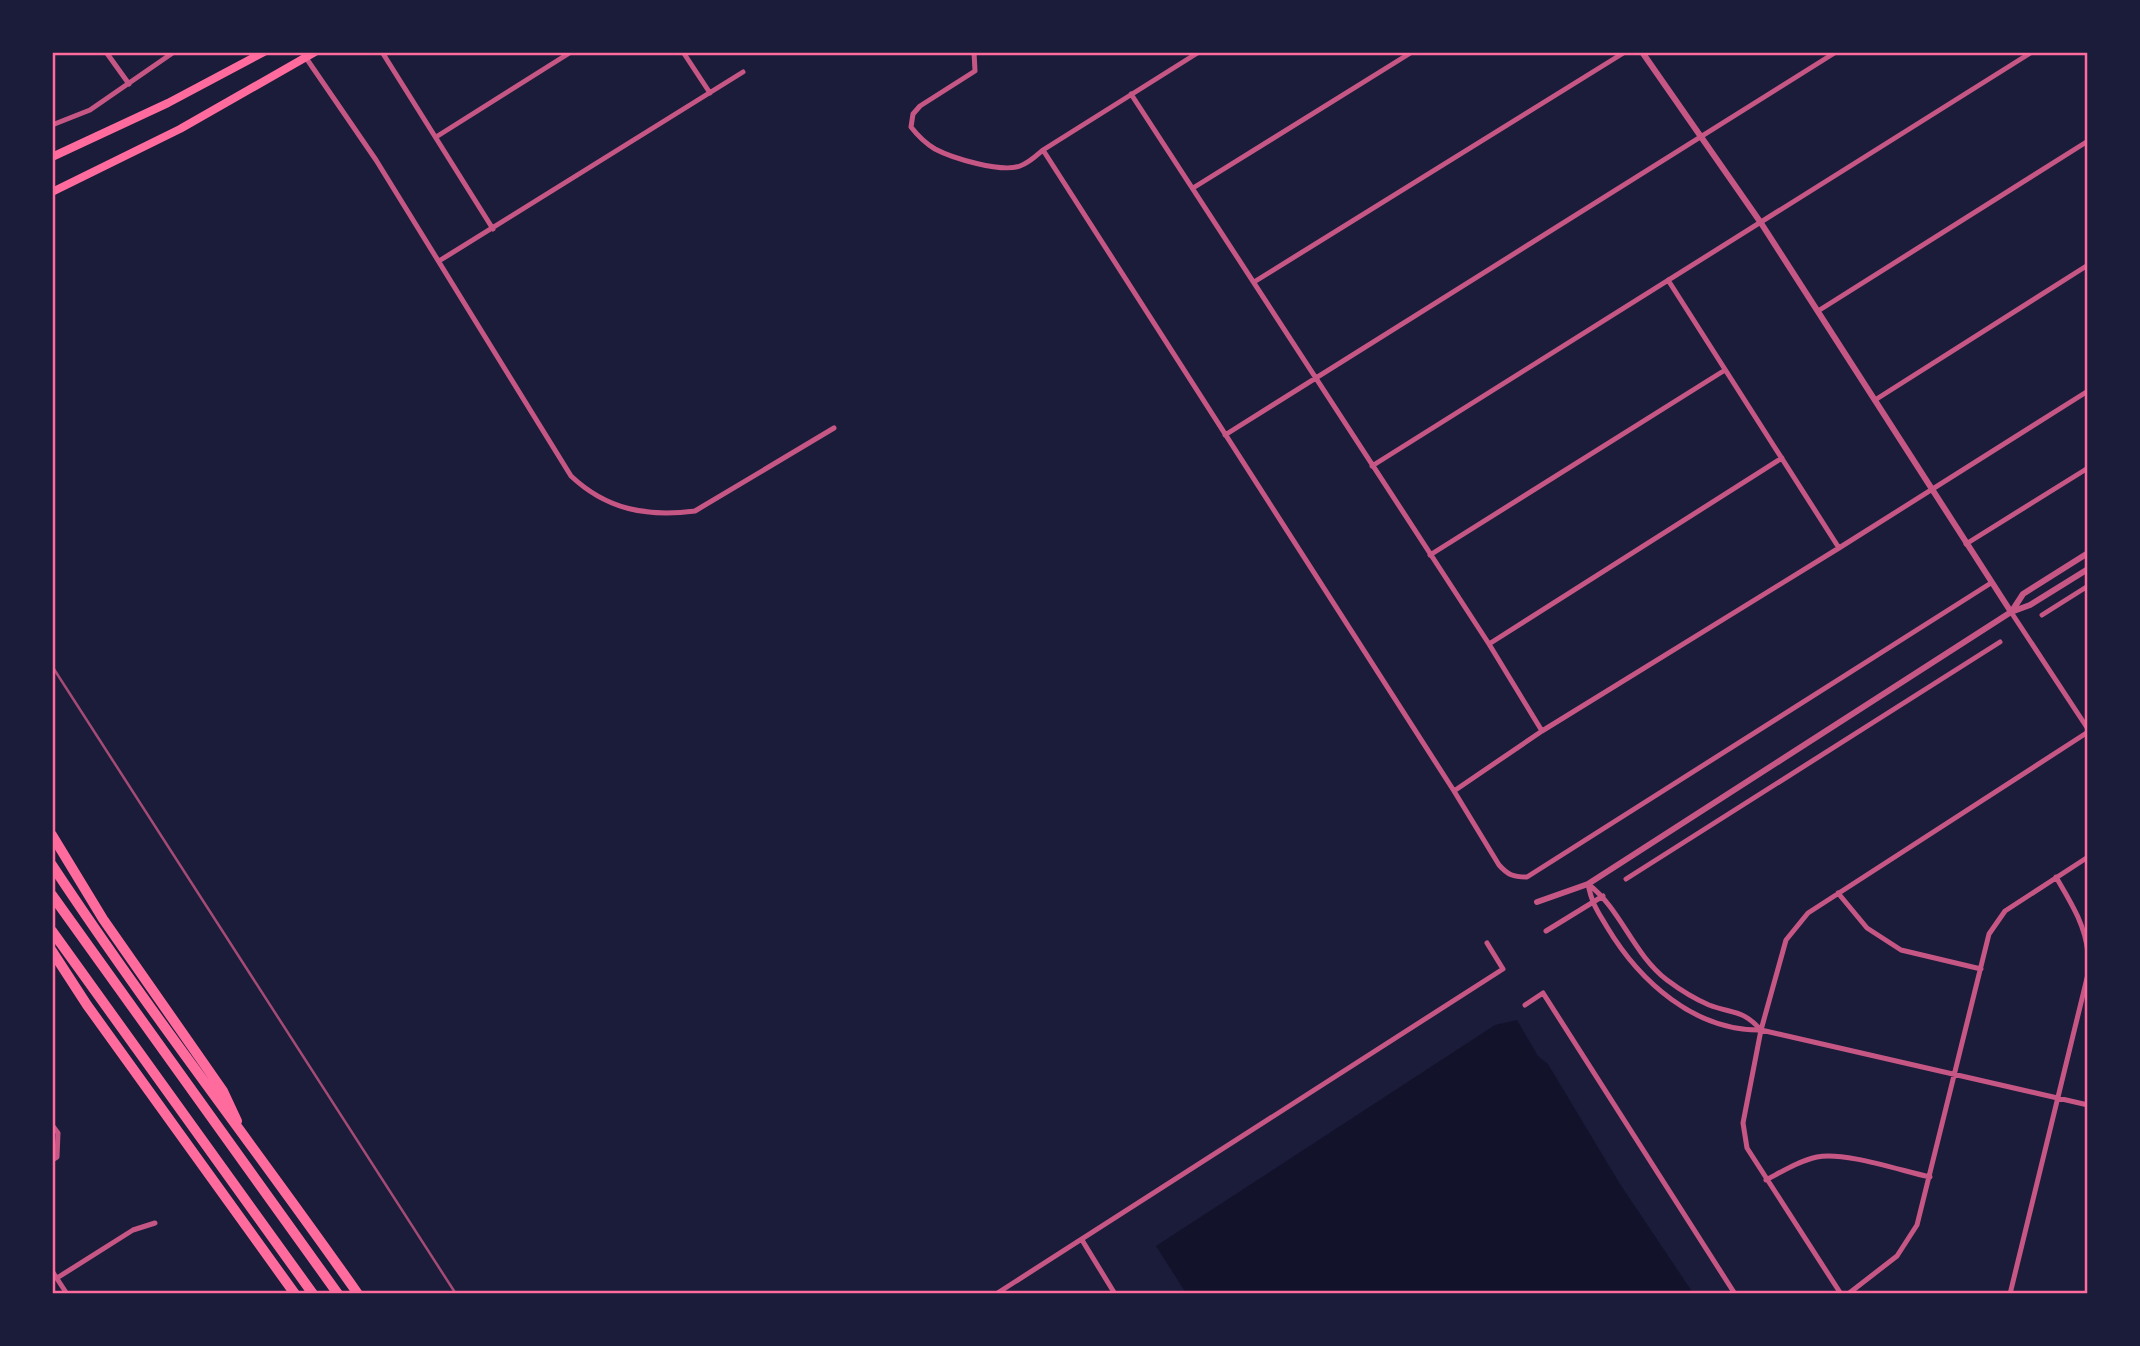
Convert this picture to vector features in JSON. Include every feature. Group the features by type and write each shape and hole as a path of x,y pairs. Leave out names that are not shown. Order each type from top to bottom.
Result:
{"highway":[{"path":"52,835 103,919 223,1091 244,1138"},
{"path":"52,865 118,965 358,1293"},
{"path":"52,895 338,1293"},
{"path":"52,931 313,1293"},
{"path":"52,951 87,1005 295,1293"},
{"path":"52,964 87,1005"}],"main road":[{"path":"52,157 168,103 264,52"},
{"path":"52,192 180,129 304,55 315,52"}],"street":[{"path":"106,52 129,84"},
{"path":"52,125 90,110 174,52"},
{"path":"382,52 493,229"},
{"path":"436,137 571,52"},
{"path":"683,52 710,93"},
{"path":"974,52 975,71 920,106 913,114 911,127 936,150 978,163 1008,168 1019,166 1199,52"},
{"path":"1183,52 1188,59"},
{"path":"1193,188 1412,52"},
{"path":"1254,282 1625,52"},
{"path":"1642,52 1761,223 2088,731 1808,913 1786,940 1762,1030 1743,1123 1747,1148 1841,1293"},
{"path":"1225,435 1836,52"},
{"path":"1372,466 2032,52"},
{"path":"304,55 376,160 571,476 586,490 602,500 644,512 695,511 834,428"},
{"path":"439,261 743,72"},
{"path":"1132,94 1315,380 1489,644 1542,731"},
{"path":"1818,311 2088,141"},
{"path":"1043,150 1499,865 1514,877 1527,877 1991,583"},
{"path":"1875,400 2088,265"},
{"path":"1668,280 1839,548"},
{"path":"1430,555 1725,370"},
{"path":"1454,791 1542,731 2088,391"},
{"path":"1489,644 1782,458"},
{"path":"1966,544 2088,468"},
{"path":"2011,612 2023,594 2088,553"},
{"path":"1537,902 1588,884 2011,612 2030,606 2088,569"},
{"path":"2042,615 2088,586"},
{"path":"1626,879 2000,642"},
{"path":"1848,1293 1874,1276 1897,1256 1917,1224 1989,934 2004,911 2088,857"},
{"path":"2056,877 2076,911 2088,953"},
{"path":"1588,884 1603,896 1628,935 1665,978 1707,1004 1749,1016 1762,1030"},
{"path":"1588,884 1592,903 1617,943 1656,989 1702,1017 1744,1030 1762,1030 2088,1105"},
{"path":"1838,893 1867,928 1901,950 1981,969"},
{"path":"1546,931 1603,896"},
{"path":"996,1293 1503,968 1487,943"},
{"path":"2010,1293 2088,974"},
{"path":"1525,1004 1544,993 1735,1293"},
{"path":"52,1125 58,1133 55,1158"},
{"path":"1766,1180 1798,1163 1819,1156 1838,1157 1930,1177"},
{"path":"57,1278 133,1230 155,1223"},
{"path":"1082,1240 1115,1293"},
{"path":"52,1272 67,1293"}],"shaded area":[{"path":"1517,1020 1538,1056 1548,1064 1620,1184 1693,1293 1186,1293 1156,1246 1495,1025"}],"railway":[{"path":"52,666 456,1294"}]}
